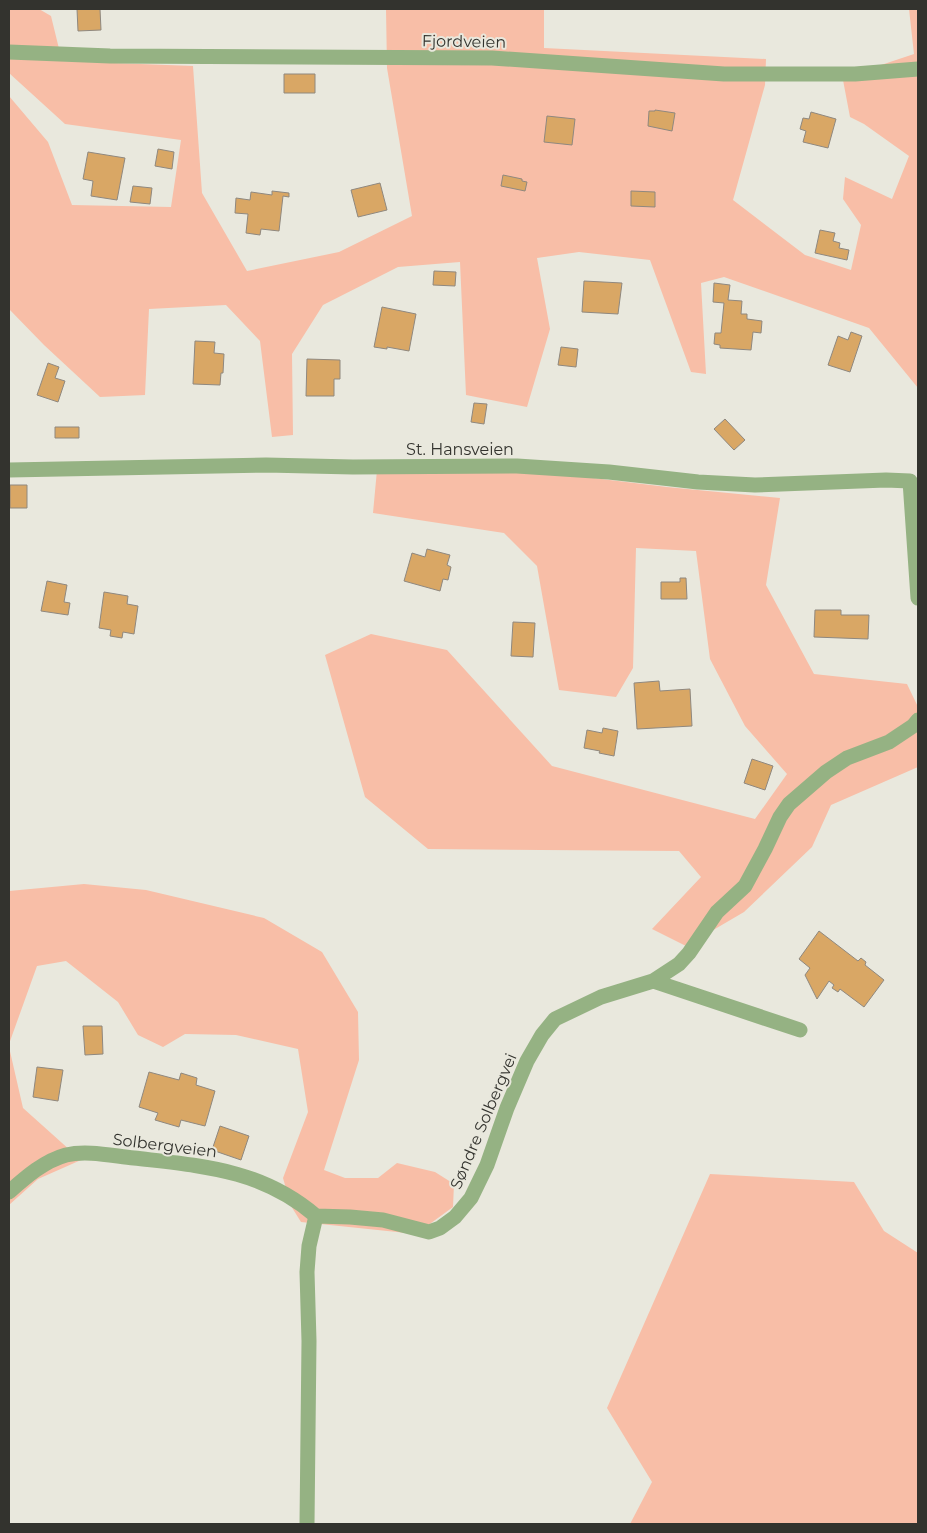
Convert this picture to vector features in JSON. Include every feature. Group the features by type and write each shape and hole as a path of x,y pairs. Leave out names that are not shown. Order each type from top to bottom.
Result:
{"street":[{"name":"Fjordveien","path":"9,52 110,56 492,58 724,74 855,74 918,69"},
{"name":"St. Hansveien","path":"9,470 266,465 353,467 517,466 609,472 698,482 755,485 914,478"},
{"path":"914,478 918,598"},
{"name":"Søndre Solbergvei","path":"316,1216 383,1220 429,1232 440,1228 454,1217 471,1198 487,1165 506,1108 527,1061 542,1035 555,1019 601,997 653,981 679,964 689,953 717,912 745,886 766,849 780,817 790,804 814,782 847,758 889,742 914,726 918,720"},
{"path":"653,981 800,1030"},
{"name":"Solbergveien","path":"9,1192 33,1171 58,1158 68,1155 92,1154 203,1166 232,1172 274,1187 316,1216"},
{"path":"307,1524 309,1341 307,1272 309,1246 316,1216"}],"shaded area":[{"path":"9,9 39,9 51,16 62,61 193,66 202,193 247,271 339,252 412,216 387,68 386,9 544,9 544,48 766,59 765,85 733,200 805,255 851,270 861,225 843,199 845,177 892,199 909,156 864,124 850,117 843,80 914,54 909,9 918,9 918,388 869,328 724,277 701,283 706,374 691,372 650,260 579,252 537,258 550,329 527,407 466,395 460,262 398,267 323,305 292,354 293,435 272,437 260,341 226,305 149,309 145,395 100,397 44,345 9,309 9,96 48,142 72,205 171,207 181,140 65,124 9,73"},
{"path":"377,470 552,473 780,498 766,585 814,674 907,684 918,707 918,767 831,805 812,847 744,912 686,946 652,929 701,877 679,851 428,849 365,797 325,655 371,634 447,650 552,766 755,819 787,774 745,726 710,659 696,551 636,548 633,668 616,697 559,690 537,566 504,533 373,513"},
{"path":"84,884 146,890 264,918 322,952 358,1012 359,1060 324,1170 345,1178 378,1178 397,1163 435,1172 454,1184 453,1207 416,1234 301,1222 291,1206 283,1178 308,1112 298,1049 236,1035 185,1034 163,1047 138,1035 118,1002 66,961 37,966 9,1044 9,891"},
{"path":"9,1047 23,1108 81,1160 38,1179 9,1205"},
{"path":"710,1174 854,1182 884,1231 918,1253 918,1524 630,1524 652,1482 607,1408"}],"building":[{"path":"77,9 100,9 101,30 78,31"},
{"path":"284,74 315,74 315,93 284,93"},
{"path":"649,111 675,113 672,131 648,126"},
{"path":"811,112 836,119 828,148 803,142 806,131 800,129 803,118 809,119"},
{"path":"547,116 575,119 572,145 544,142"},
{"path":"158,149 174,152 172,169 155,166"},
{"path":"88,152 125,158 117,200 91,196 93,181 83,179"},
{"path":"503,175 527,182 525,191 501,186"},
{"path":"380,183 387,210 358,217 351,190"},
{"path":"133,186 152,188 150,204 130,202"},
{"path":"272,191 289,193 289,197 283,196 279,231 261,229 260,235 246,233 248,214 235,213 236,198 250,200 251,192 272,195"},
{"path":"631,191 655,192 655,207 631,206"},
{"path":"820,230 835,233 833,241 840,243 839,248 849,250 847,260 815,253"},
{"path":"434,271 456,272 455,286 433,285"},
{"path":"584,281 622,283 618,314 582,312"},
{"path":"714,283 730,285 728,300 742,301 741,314 747,314 747,319 762,321 761,333 753,332 751,350 720,348 720,345 714,344 715,333 721,333 724,303 713,302"},
{"path":"382,307 416,314 409,351 374,347"},
{"path":"851,332 862,336 850,372 828,365 838,336 848,340"},
{"path":"195,341 215,342 214,353 224,354 220,385 193,384"},
{"path":"561,347 578,349 576,367 558,365"},
{"path":"307,359 340,360 340,379 334,379 334,396 306,396"},
{"path":"48,363 59,367 55,378 65,381 58,402 37,395"},
{"path":"474,403 487,404 484,424 471,422"},
{"path":"725,419 745,440 734,450 714,429"},
{"path":"55,427 79,427 79,438 55,438"},
{"path":"10,485 27,485 27,508 10,508"},
{"path":"427,549 450,555 447,565 451,567 448,580 443,579 440,591 404,581 412,553 425,557"},
{"path":"680,578 686,578 687,599 661,599 661,582 680,582"},
{"path":"47,581 67,585 64,602 70,603 68,615 41,611"},
{"path":"104,592 128,596 127,604 138,606 134,634 123,632 122,638 110,636 111,630 99,628"},
{"path":"815,610 841,610 841,615 869,615 868,639 814,637"},
{"path":"513,622 535,623 533,657 511,656"},
{"path":"659,681 660,691 690,689 692,726 637,729 634,683"},
{"path":"603,728 618,731 614,756 584,748 587,730 602,733"},
{"path":"752,759 773,766 765,790 744,783"},
{"path":"819,931 858,961 861,958 866,962 865,965 884,980 864,1007 840,989 838,992 832,988 834,985 829,981 817,999 805,975 810,968 799,959"},
{"path":"83,1026 102,1026 103,1054 85,1055"},
{"path":"37,1067 63,1070 58,1101 33,1097"},
{"path":"149,1072 179,1080 181,1073 197,1078 196,1085 215,1091 205,1126 181,1120 179,1127 155,1120 158,1113 139,1107"},
{"path":"220,1126 249,1136 241,1160 212,1150"}]}
